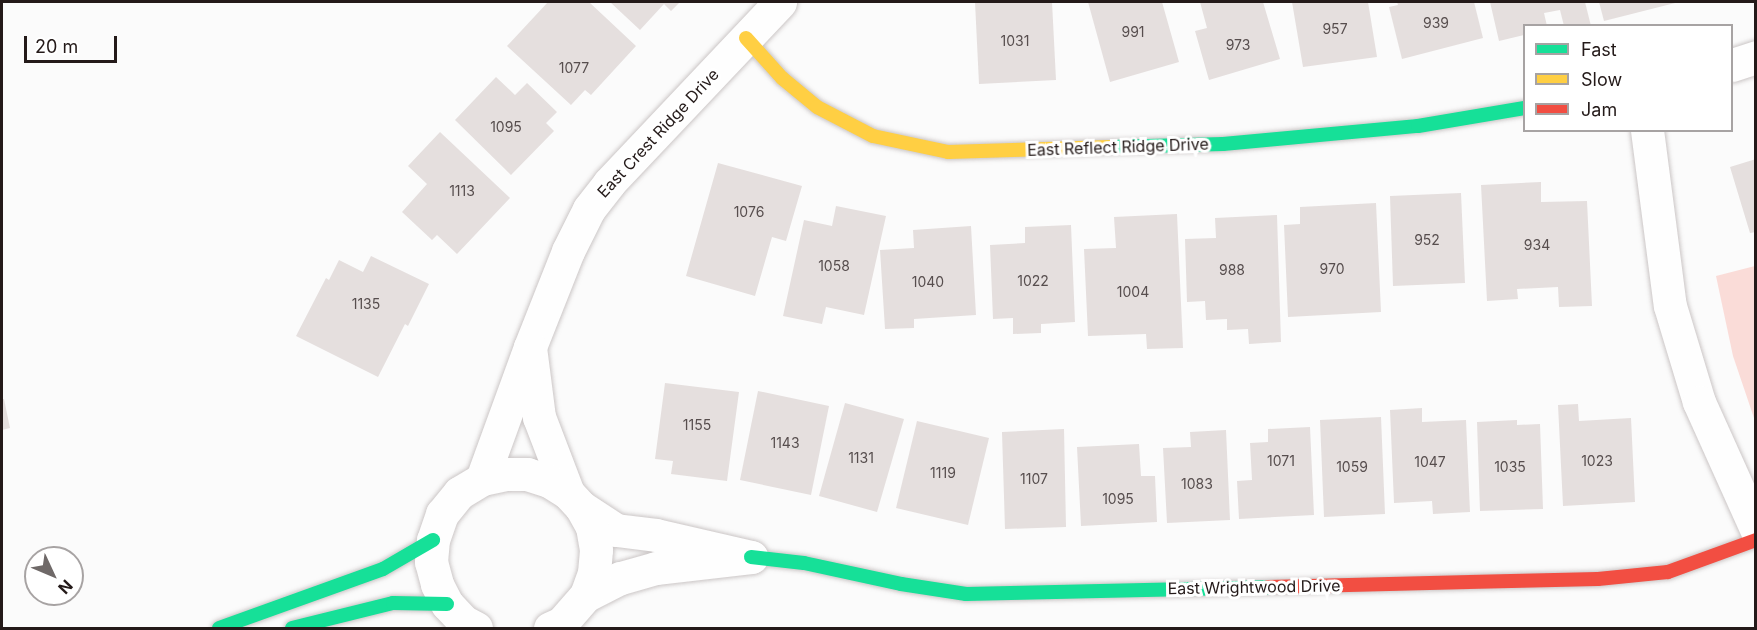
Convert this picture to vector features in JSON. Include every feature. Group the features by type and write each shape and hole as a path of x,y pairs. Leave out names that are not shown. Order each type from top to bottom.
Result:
{"street":[{"name":"East Crest Ridge Drive","path":"483,479 530,347 568,251 589,209 609,183 780,2"},
{"name":"East Reflect Ridge Drive","path":"746,38 782,78 817,108 873,136 948,152 1223,144 1418,126 1523,108"},
{"path":"1733,64 1755,57"},
{"path":"1647,132 1670,306 1700,402 1755,529"},
{"name":"East Crest Ridge Drive","path":"530,347 539,417 575,500 592,527 596,550 594,573 586,595"},
{"name":"East Wrightwood Drive","path":"483,479 504,474 527,474 549,481 616,530 656,535 751,557 804,563 901,584 966,594 1598,579 1668,572 1755,540"},
{"path":"476,628 463,621 447,604 437,585 432,562 433,540 442,514 459,494 483,479"},
{"path":"219,628 383,569 433,540"},
{"name":"East Wrightwood Drive","path":"586,595 620,578 656,568 751,557"},
{"path":"558,627 586,595"},
{"path":"291,628 393,603 447,604"}],"shaded area":[{"path":"1756,266 1755,421 1733,356 1716,276"}],"building":[{"path":"548,2 589,2 636,46 591,95 585,90 571,105 507,46"},
{"path":"610,2 680,2 671,11 664,4 640,30"},
{"path":"975,2 1052,2 1056,80 979,84"},
{"path":"1088,2 1162,2 1179,62 1110,82"},
{"path":"1200,2 1263,2 1280,59 1209,80 1195,31 1207,28"},
{"path":"1292,2 1368,2 1377,57 1303,67"},
{"path":"1397,2 1474,2 1483,38 1402,59 1389,7 1398,5"},
{"path":"1490,2 1585,2 1590,24 1564,24 1560,10 1544,13 1547,24 1523,24 1523,35 1499,41"},
{"path":"1599,2 1679,2 1604,21"},
{"path":"496,77 515,95 527,83 557,112 546,123 554,131 511,175 455,120"},
{"path":"440,132 510,198 457,254 437,235 432,240 402,212 427,184 408,166"},
{"path":"1756,159 1756,232 1750,233 1730,167"},
{"path":"718,163 802,186 786,241 772,237 755,296 686,276"},
{"path":"1541,182 1541,202 1587,201 1592,306 1559,307 1558,287 1517,289 1518,299 1487,301 1481,185"},
{"path":"1461,193 1465,283 1393,286 1390,196"},
{"path":"1376,203 1381,312 1288,317 1284,225 1300,224 1300,207"},
{"path":"836,206 886,216 864,315 826,307 822,324 783,316 804,220 832,226"},
{"path":"1177,214 1183,348 1147,349 1146,334 1088,336 1084,249 1116,248 1114,217"},
{"path":"1277,215 1281,342 1249,344 1248,329 1227,330 1227,319 1206,320 1205,301 1187,302 1185,239 1216,238 1215,218"},
{"path":"1071,225 1075,322 1041,324 1041,333 1013,334 1013,318 993,319 990,245 1025,243 1025,227"},
{"path":"971,226 976,315 914,319 914,328 885,329 880,250 914,248 913,230"},
{"path":"371,256 429,284 408,326 405,324 378,377 296,336 326,278 329,280 339,260 363,272"},
{"path":"665,383 739,392 727,481 671,474 673,461 655,459"},
{"path":"758,391 829,406 811,495 740,480"},
{"path":"2,399 4,399 10,428 2,430"},
{"path":"845,403 904,419 877,512 819,496"},
{"path":"1578,404 1579,421 1631,418 1635,502 1563,506 1558,405"},
{"path":"1422,408 1422,422 1466,420 1470,512 1433,514 1432,501 1394,503 1390,410"},
{"path":"1381,417 1385,514 1324,517 1320,420"},
{"path":"1517,420 1517,425 1540,424 1543,509 1480,511 1477,422"},
{"path":"917,421 989,438 968,525 896,508"},
{"path":"1310,427 1314,515 1239,519 1237,481 1252,480 1250,443 1268,442 1268,429"},
{"path":"1064,429 1066,527 1005,529 1002,432"},
{"path":"1226,430 1230,520 1167,523 1163,448 1191,447 1190,432"},
{"path":"1139,444 1141,476 1155,476 1157,522 1081,526 1077,447"}],"traffic: fast":[{"path":"1110,147 1223,144 1418,126 1523,108"},
{"path":"219,628 383,569 433,540"},
{"path":"751,557 804,563 901,584 966,594 1268,587"},
{"path":"292,628 393,603 447,604"}],"traffic: slow":[{"path":"746,38 782,78 817,107 873,136 948,152 1110,147"}],"traffic: jam":[{"path":"1268,587 1598,579 1668,572 1756,540"}]}
